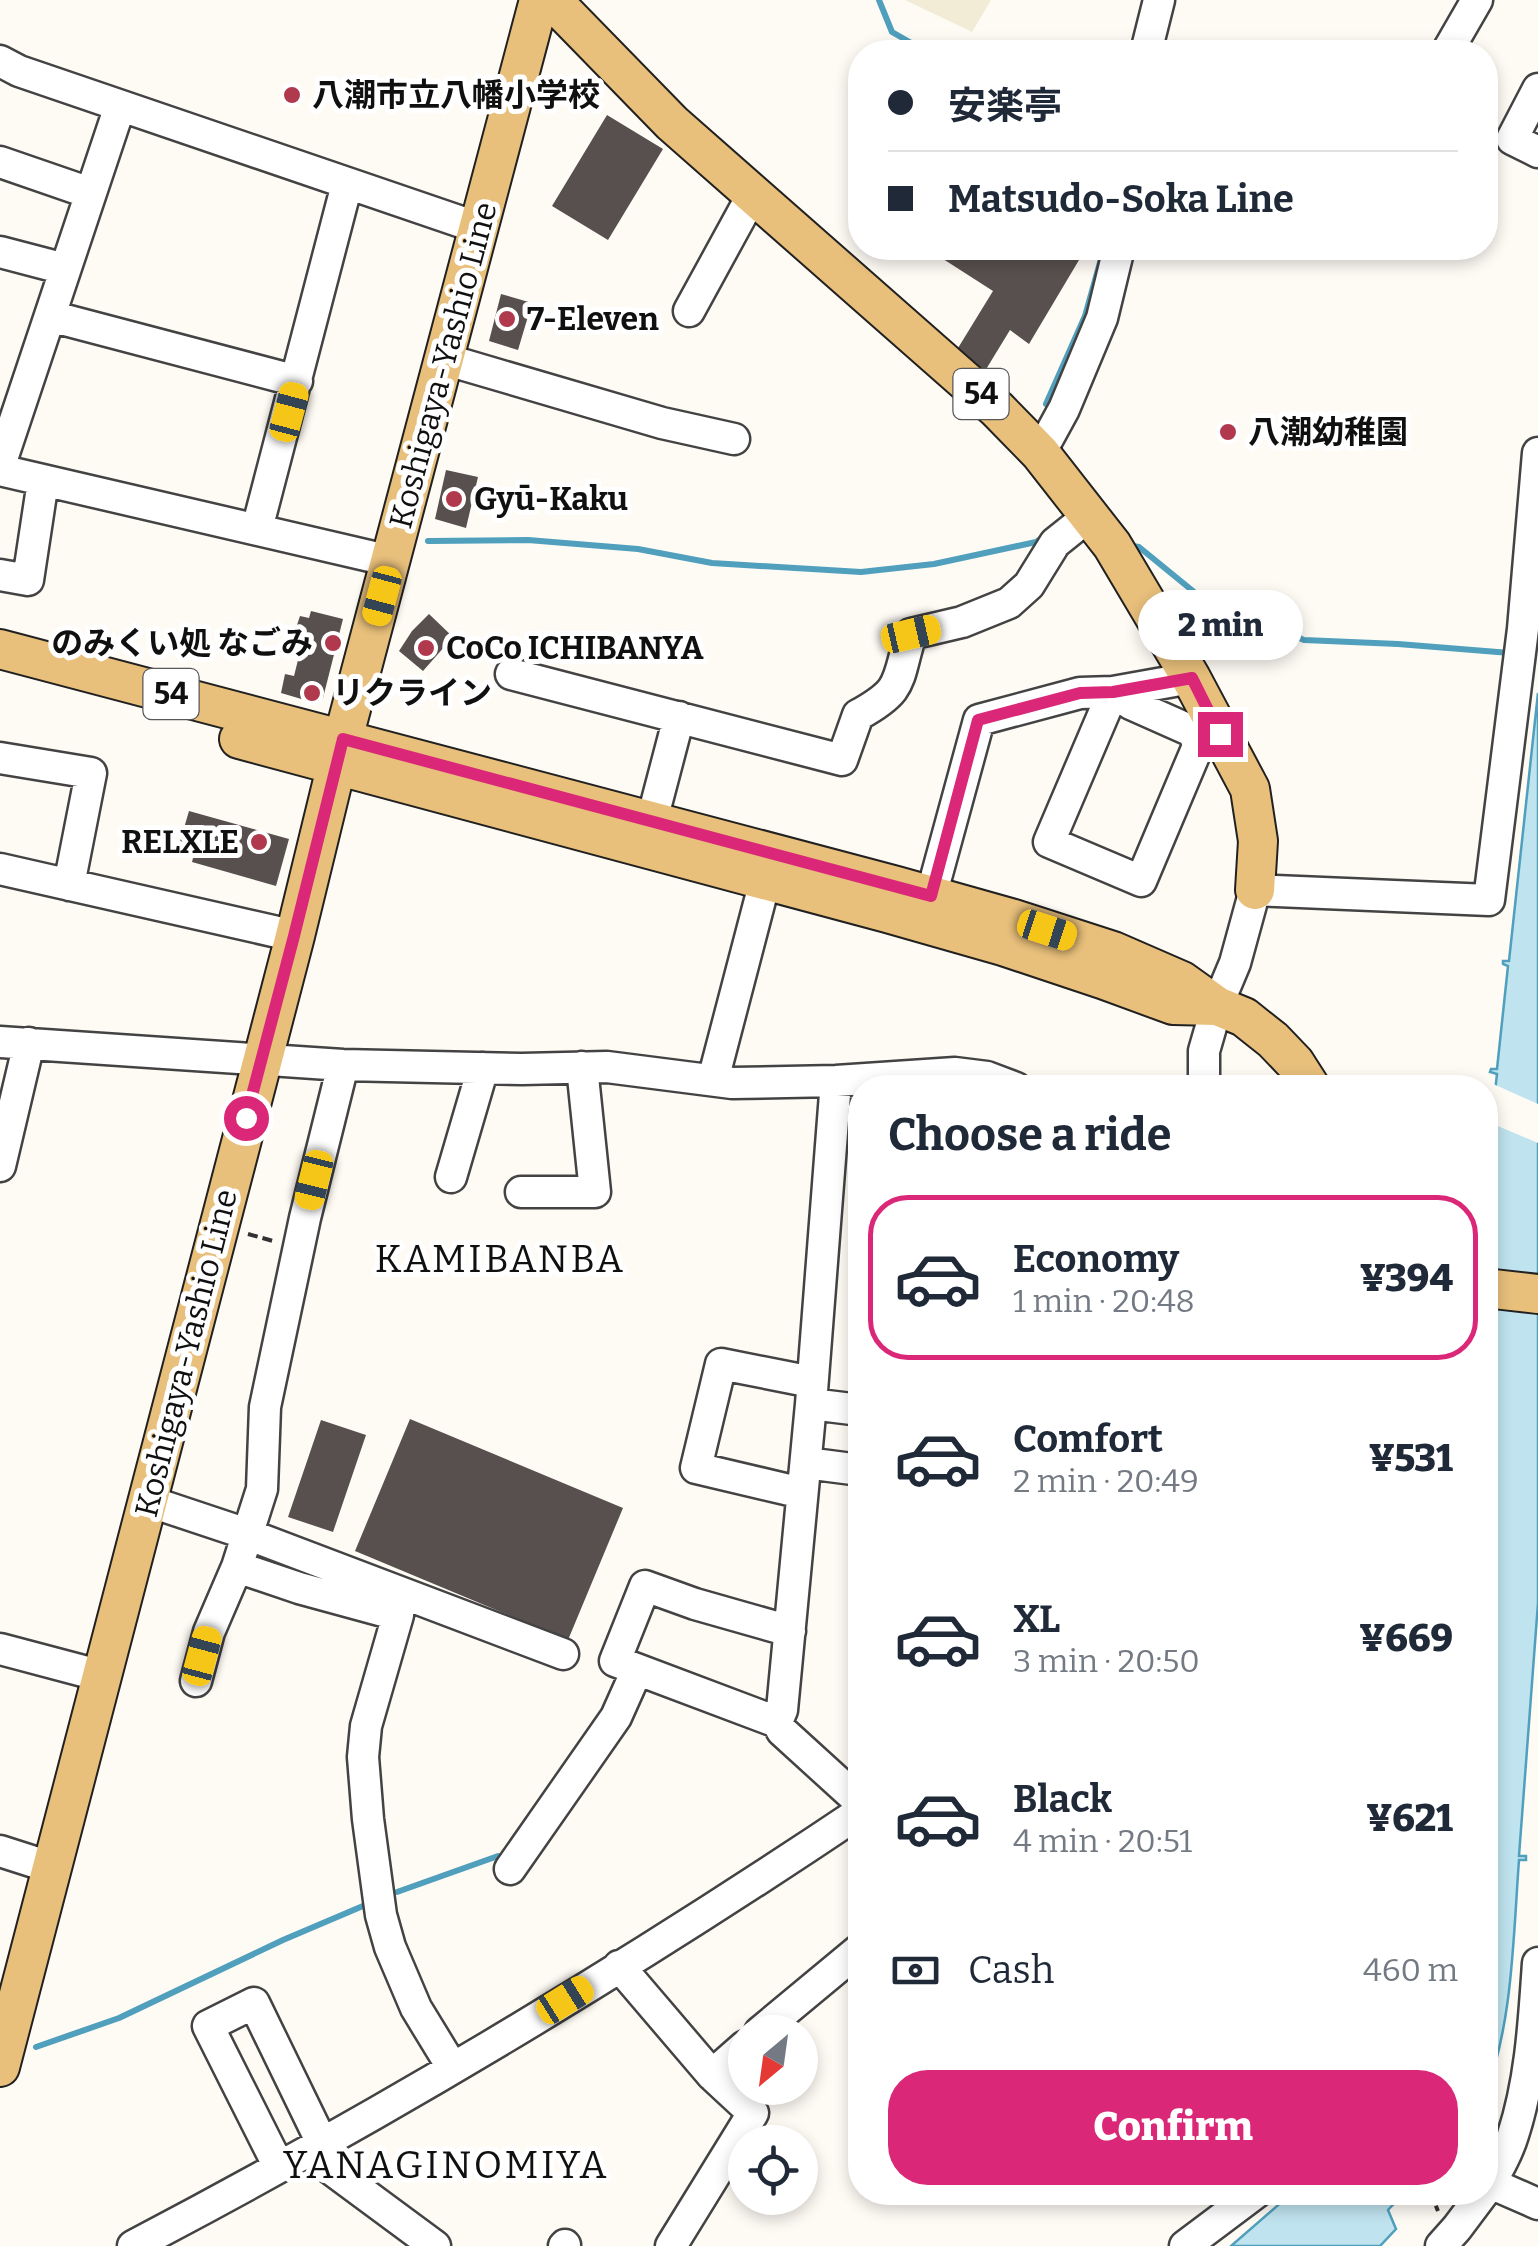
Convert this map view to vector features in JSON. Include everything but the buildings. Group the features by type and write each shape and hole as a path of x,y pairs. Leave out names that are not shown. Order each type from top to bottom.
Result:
{"main road":[{"name":"Koshigaya-Yashio Line","path":"0,2067 538,0"},
{"name":"54","path":"552,0 672,123 963,376 1040,453 1090,515 1192,678 1250,790 1258,841 1255,890"},
{"name":"54","path":"0,649 765,881 1003,946 1173,1005 1217,1006"},
{"name":"54","path":"0,674 652,820 931,896 1113,952 1182,980 1217,1006 1244,1017 1273,1040 1303,1075"},
{"path":"1498,1289 1538,1294"}],"street":[{"path":"1149,40 1158,0"},
{"path":"1454,40 1477,0"},
{"path":"2,67 479,228"},
{"path":"1538,90 1512,140 1538,152"},
{"path":"120,106 0,468 391,560"},
{"path":"0,162 90,193"},
{"path":"257,530 347,184"},
{"path":"689,311 753,194"},
{"path":"0,252 65,269"},
{"path":"1040,453 1064,409 1102,318 1116,260"},
{"path":"50,316 297,381"},
{"path":"444,359 734,440"},
{"path":"1204,1075 1204,1051 1255,890 1489,900 1523,629 1538,453"},
{"path":"0,575 28,580 44,480"},
{"path":"511,674 842,760 858,715 896,688 911,634 962,622 1010,603 1029,585 1055,543 1090,515"},
{"path":"931,896 978,720 1080,693 1113,692 1192,678"},
{"path":"1113,692 1194,732 1198,746 1141,881 1049,842 1113,692"},
{"path":"652,820 679,717"},
{"path":"0,758 92,773 69,886"},
{"path":"0,869 294,936"},
{"path":"713,1080 765,881"},
{"path":"0,1166 14,1043 343,1065 607,1067 732,1083 848,1080"},
{"path":"196,1682 209,1632 238,1567 262,1489 265,1408 305,1218 343,1065"},
{"path":"521,1192 596,1192 582,1067"},
{"path":"450,1178 482,1068"},
{"path":"939,1075 966,1075"},
{"path":"777,1722 782,1710 812,1393 836,1081"},
{"path":"848,1406 721,1364 696,1468 804,1478 848,1472"},
{"path":"148,1500 563,1654"},
{"path":"238,1567 398,1615 366,1726 368,1819 390,1946 416,2008 452,2067"},
{"path":"790,1631 645,1586 615,1661 777,1722 848,1791"},
{"path":"0,1650 102,1676"},
{"path":"510,1869 616,1717 638,1670"},
{"path":"158,2242 278,2167 538,2017 848,1820"},
{"path":"0,1851 53,1868"},
{"path":"780,2015 848,1959"},
{"path":"1498,2166 1513,2137 1535,2043 1538,1964"},
{"path":"619,1966 712,2075 753,2113 670,2246"},
{"path":"278,2167 208,2026 254,2003 324,2164 405,2236 435,2246"},
{"path":"712,2075 728,2061"},
{"path":"1498,2192 1538,2204"},
{"path":"1185,2246 1239,2205"},
{"path":"1441,2246 1475,2205"}],"path":[{"path":"248,1234 257,1237"}],"shaded area":[{"path":"905,0 991,0 972,32"}],"water":[{"path":"1538,693 1538,1603 1519,1856 1526,1856 1526,1860 1519,1860 1513,1950 1498,2051 1498,1075 1490,1072 1497,1069 1508,966 1503,961 1509,961"},
{"path":"1277,2205 1393,2205 1388,2210 1396,2229 1380,2246 1231,2246"}],"pier":[{"path":"1498,1086 1538,1104 1538,1143 1498,1126"}],"waterway":[{"path":"879,0 892,32 906,40"},
{"path":"1046,404 1085,316 1101,260"},
{"path":"428,541 528,540 638,549 712,563 861,572 934,564 1036,542 1045,536"},
{"path":"1133,546 1199,596 1304,640 1510,653"},
{"path":"397,1892 498,1856"},
{"path":"36,2047 119,2018 370,1903"}],"place":[{"name":"八潮市立八幡小学校","path":"292,95"},
{"name":"7-Eleven","path":"507,319"},
{"name":"八潮幼稚園","path":"1228,432"},
{"name":"Gyū-Kaku","path":"454,499"},
{"name":"のみくい処 なごみ","path":"333,643"},
{"name":"CoCo ICHIBANYA","path":"426,648"},
{"name":"リクライン","path":"312,693"},
{"name":"RELXLE","path":"259,842"}],"district":[{"name":"KAMIBANBA","path":"500,1259"},
{"name":"YANAGINOMIYA","path":"446,2165"}],"route":[{"path":"246,1118 343,739 931,896 978,720 1080,693 1113,692 1192,678 1220,734"}]}
